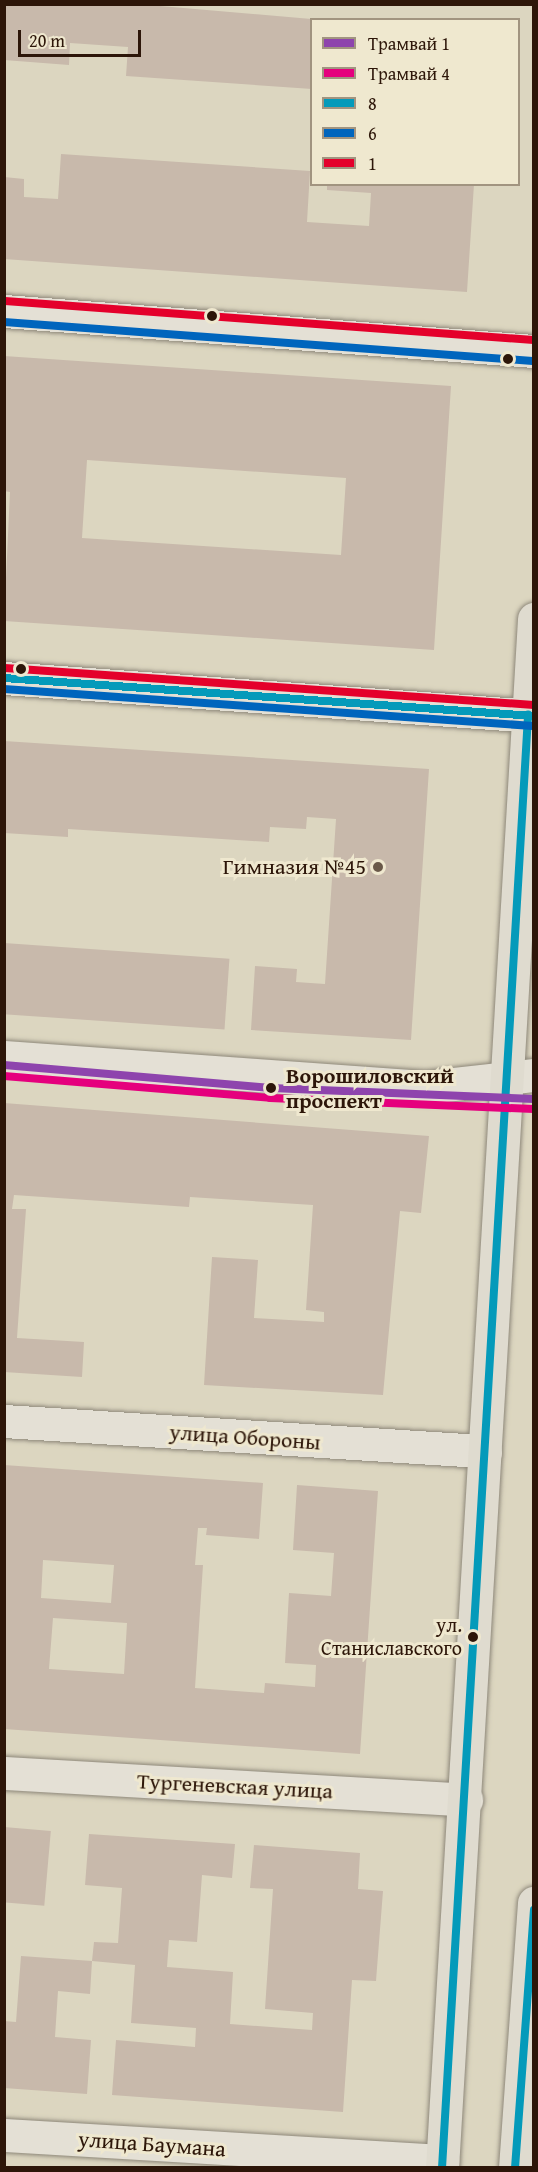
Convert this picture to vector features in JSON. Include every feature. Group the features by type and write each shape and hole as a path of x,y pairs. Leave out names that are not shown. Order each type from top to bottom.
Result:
{"main road":[{"path":"442,2164 466,1800 485,1451 521,1077 534,619"},
{"path":"515,2168 534,1903"}],"street":[{"path":"4,311 534,351"},
{"path":"4,678 531,716"},
{"path":"4,1057 427,1087 521,1077"},
{"name":"улица Обороны","path":"4,1421 485,1451"},
{"name":"Тургеневская улица","path":"4,1773 466,1800"},
{"name":"улица Баумана","path":"4,2135 378,2164 442,2164"}],"building":[{"path":"4,4 137,4 310,19 310,89 126,76 128,47 70,43 69,65 4,60"},
{"path":"61,154 310,171 307,222 369,226 371,193 327,190 327,186 474,186 467,292 4,259 4,177 24,179 24,197 58,199"},
{"path":"4,356 451,386 434,650 4,621 10,492 4,491","holes":["87,460 346,478 341,555 82,538"]},
{"path":"4,741 429,769 411,1040 251,1030 255,966 297,969 296,982 325,984 336,819 307,817 306,829 270,827 269,842 68,829 68,837 4,833"},
{"path":"4,943 229,959 224,1030 4,1014"},
{"path":"4,1103 429,1136 421,1213 400,1211 383,1395 204,1385 212,1257 258,1260 254,1318 324,1322 324,1312 306,1310 313,1205 190,1197 189,1207 14,1195 12,1209 26,1209 17,1338 84,1342 82,1377 4,1372"},
{"path":"4,1465 263,1483 259,1539 206,1535 207,1528 198,1528 195,1565 203,1565 195,1688 264,1693 265,1683 315,1687 316,1665 285,1663 289,1593 331,1596 334,1553 293,1550 297,1485 378,1491 360,1754 4,1729","holes":["43,1560 114,1565 111,1603 41,1598","53,1618 127,1623 124,1674 49,1669"]},
{"path":"4,1827 51,1831 44,1906 4,1902"},
{"path":"89,1834 235,1844 232,1878 202,1875 197,1942 169,1940 167,1967 233,1972 230,2024 312,2030 313,2013 265,2009 273,1889 250,1888 254,1845 360,1853 358,1889 383,1891 376,1981 352,1980 343,2112 112,2095 116,2040 195,2047 196,2028 131,2023 135,1965 92,1961 94,1942 118,1943 122,1888 85,1885"},
{"path":"21,1956 92,1961 90,1994 58,1991 55,2037 91,2040 87,2094 4,2088 4,2021 16,2022"}],"tram line":[{"name":"1","path":"4,1065 271,1088 534,1099"},
{"name":"4","path":"4,1076 270,1098 534,1109"}],"transit line":[{"name":"1","path":"5,301 534,340"},
{"name":"6","path":"4,322 533,361"},
{"name":"1","path":"5,668 534,705"},
{"name":"8","path":"4,678 534,716"},
{"name":"6","path":"4,689 533,726"},
{"name":"8","path":"442,2168 528,715"},
{"name":"8","path":"515,2168 534,1910"}],"place":[{"name":"Гимназия №45","path":"378,867"},
{"name":"Ворошиловский проспект","path":"271,1088"},
{"name":"ул. Станиславского","path":"473,1637"}]}
